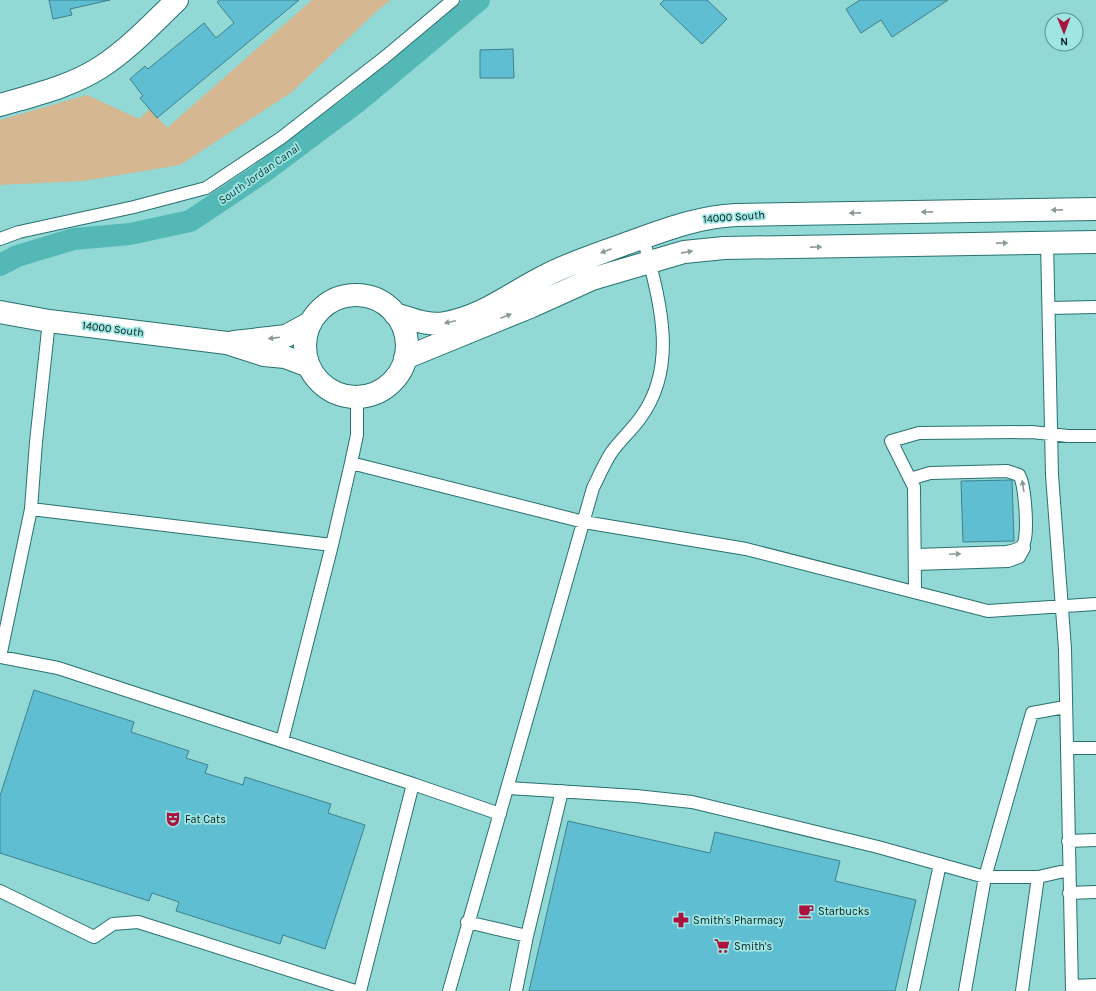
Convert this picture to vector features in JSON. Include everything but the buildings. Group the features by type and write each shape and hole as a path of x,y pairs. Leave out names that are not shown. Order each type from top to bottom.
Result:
{"street":[{"path":"0,105 59,88 100,67 129,45 177,0"},
{"name":"14000 South","path":"396,314 422,323 433,324 445,324 469,317 561,269 643,237 674,226 704,218 725,216 1096,209"},
{"path":"405,358 530,307 584,282 649,261 684,252 717,248 1096,242"},
{"path":"357,295 372,297 385,304 396,314 404,330 407,348 401,370 388,385 370,395 356,397 342,395 328,389 317,379 309,366 305,345 310,323 318,312 329,302 343,297 357,295"},
{"name":"14000 South","path":"0,312 49,321 227,343 264,355 285,357 309,366"},
{"name":"14000 South","path":"227,343 286,336 310,323"}],"lane":[{"path":"0,239 19,232 134,207 206,188 281,138 385,57 453,0"},
{"path":"449,991 467,922 508,788 593,488 612,452 641,417 652,395 659,375 663,354 663,329 658,300 643,237"},
{"path":"1047,242 1052,475 1065,649 1072,988 1096,985"},
{"path":"1049,308 1096,307"},
{"path":"49,321 36,442 31,509 0,657 58,668 500,814"},
{"path":"282,741 351,463 357,435 356,397"},
{"path":"915,591 916,560 914,487 891,441 919,433 1032,432 1096,436"},
{"path":"351,463 584,522 746,549 915,591 988,611 1096,604"},
{"path":"910,479 930,473 1014,472 1019,475 1024,486 1026,539 1023,545 1013,551 916,560"},
{"path":"31,509 332,544"},
{"path":"965,991 985,877 1032,712 1065,707"},
{"path":"1067,748 1096,748"},
{"path":"360,991 412,784"},
{"path":"508,788 636,796 692,802 878,847 985,877 1038,877 1069,870"},
{"path":"516,991 527,936 562,791"},
{"path":"1068,841 1096,840"},
{"path":"913,991 940,864"},
{"path":"1022,991 1038,877"},
{"path":"0,891 94,937 113,924 138,922 355,991"},
{"path":"1069,893 1096,892"},
{"path":"467,922 527,936"}],"shaded area":[{"path":"312,0 391,0 378,10 292,92 180,165 83,181 0,185 0,120 87,95 139,119 150,109 167,128"}],"waterway":[{"name":"South Jordan Canal","path":"0,265 17,256 74,239 130,234 190,221 265,171 356,103 479,0"}],"place":[{"name":"Fat Cats","path":"173,819"},
{"name":"Starbucks","path":"806,911"},
{"name":"Smith's Pharmacy","path":"681,920"},
{"name":"Smith's","path":"722,946"}]}
